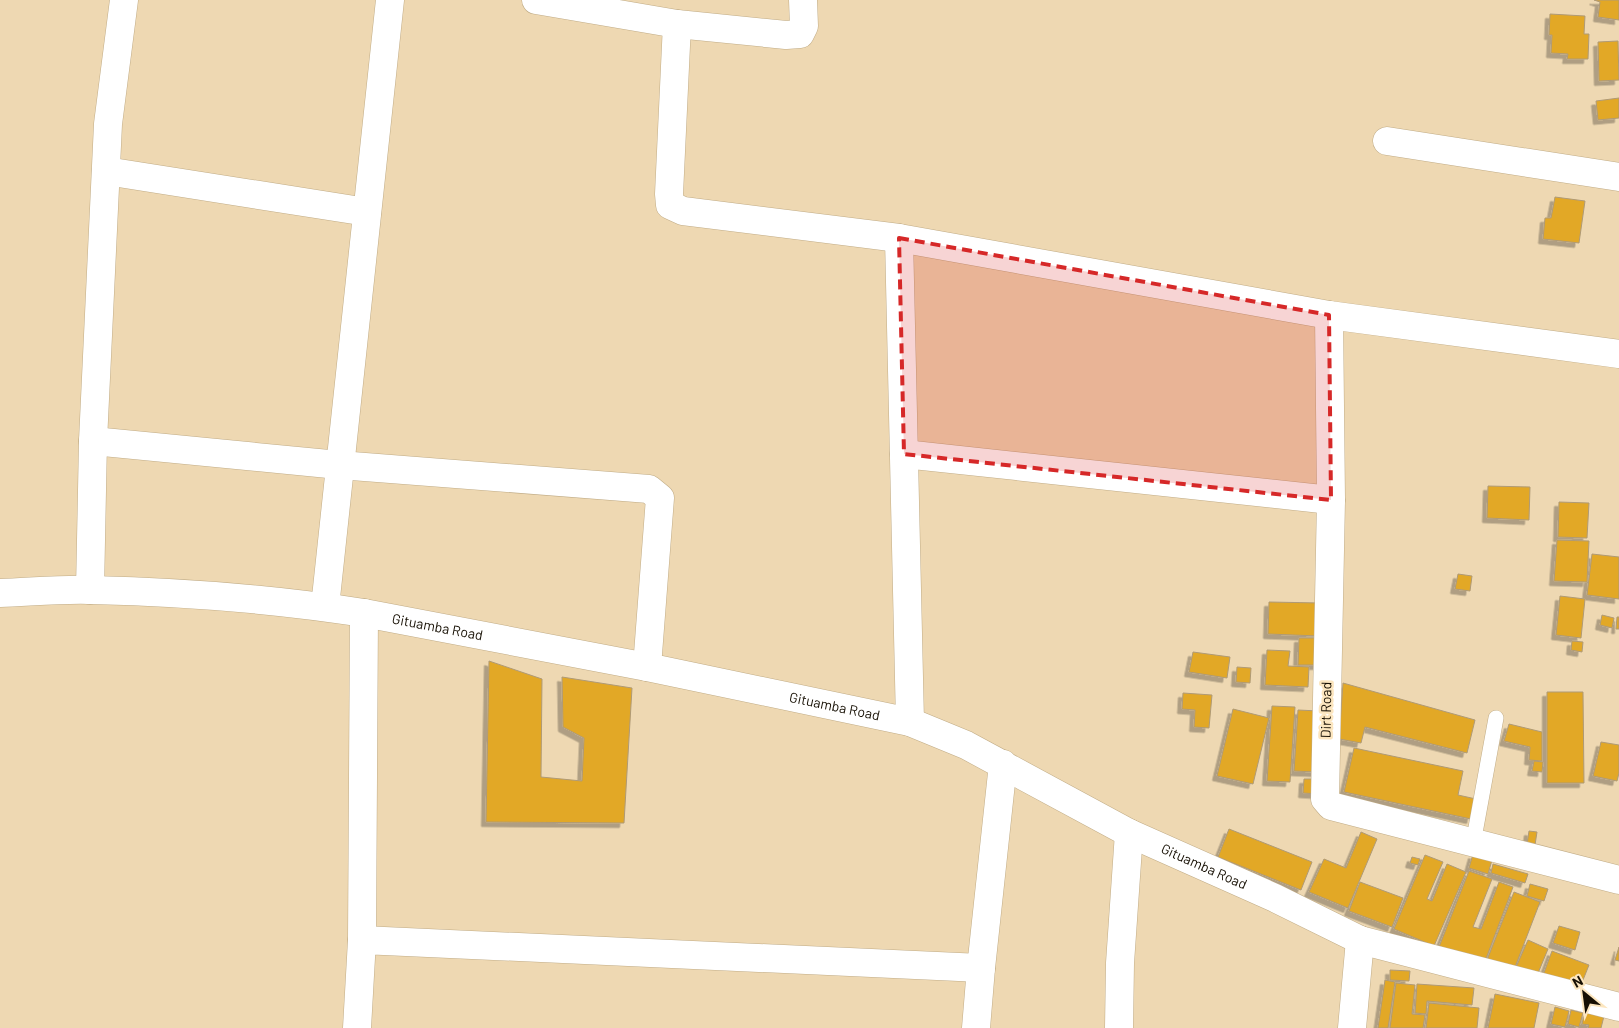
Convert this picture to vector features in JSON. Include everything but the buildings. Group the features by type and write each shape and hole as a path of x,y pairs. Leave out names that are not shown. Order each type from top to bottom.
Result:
{"street":[{"path":"90,590 93,441 108,124 124,0"},
{"path":"325,607 390,0"},
{"path":"536,0 677,24 786,35 800,34 804,26 803,0"},
{"path":"677,24 669,194 670,205 683,211 899,238 1329,315 1619,354"},
{"path":"1387,141 1619,177"},
{"path":"106,171 367,212"},
{"path":"899,238 910,722"},
{"name":"Dirt Road","path":"1329,315 1331,500 1325,799 1331,806 1619,880"},
{"path":"93,441 339,465 649,489 660,498 647,667"},
{"path":"904,454 1331,500"},
{"name":"Gituamba Road","path":"0,593 90,590 207,596 325,607 647,667 910,722 966,744 1129,833 1275,898 1360,940 1619,1007"},
{"path":"356,1028 362,940 364,613"},
{"path":"976,1028 1003,764"},
{"path":"1119,1028 1120,963 1129,833"},
{"path":"362,940 981,968"},
{"path":"1352,1028 1360,940"}],"lane":[{"path":"1473,844 1496,718"}],"highlighted area":[{"path":"899,238 1329,315 1331,500 904,454"}]}
